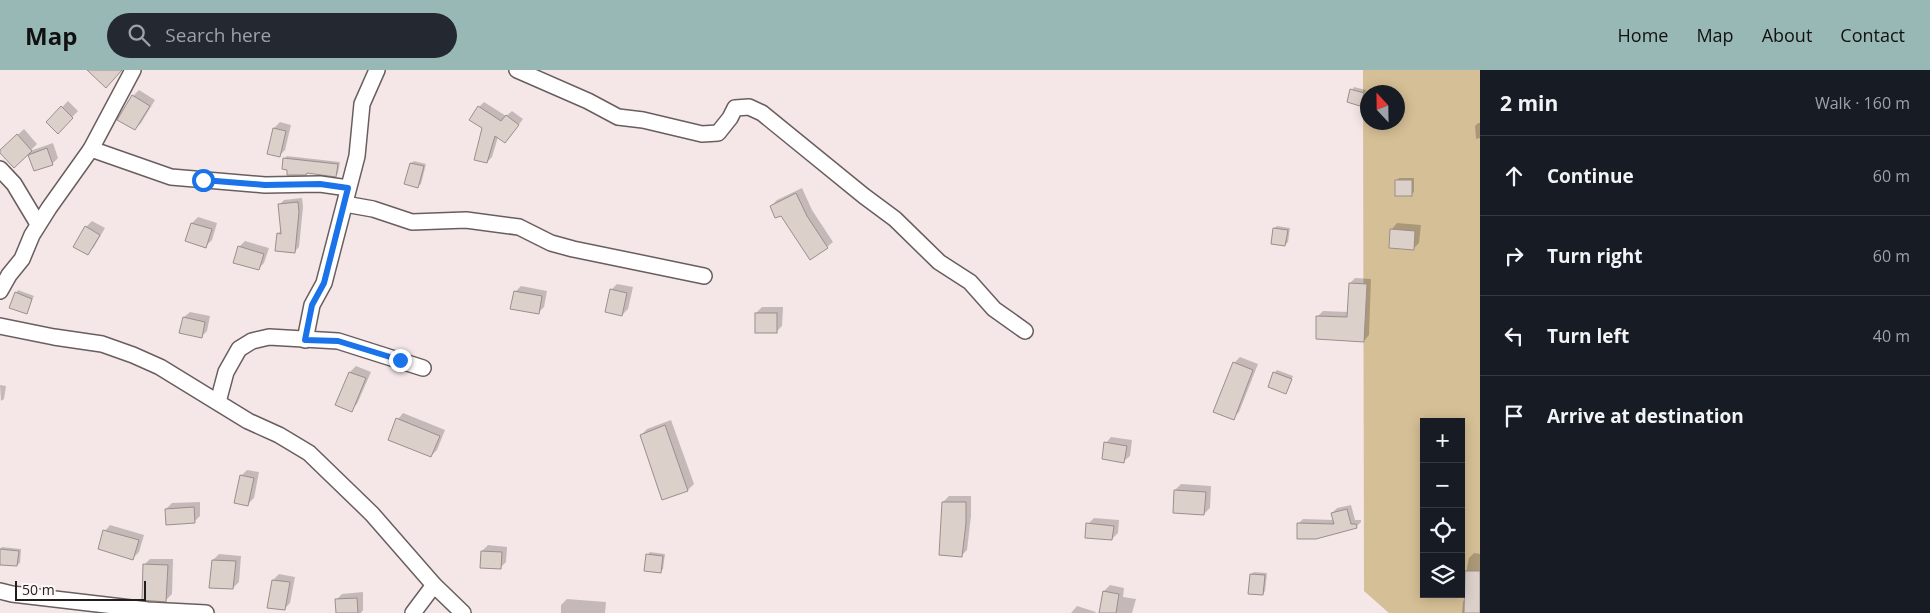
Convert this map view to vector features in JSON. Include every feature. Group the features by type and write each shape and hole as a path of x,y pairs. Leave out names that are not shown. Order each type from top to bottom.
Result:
{"street":[{"path":"0,291 9,275 22,259 38,224 91,149 133,70"},
{"path":"305,340 312,305 324,283 357,156 362,104 377,70"},
{"path":"517,70 588,101 618,117 662,124 702,134 718,133 735,108 748,107 762,113 895,219 939,262 970,282 994,309 1025,331"},
{"path":"91,149 171,177 265,185 320,184 348,188"},
{"path":"0,169 14,184 38,224"},
{"path":"345,204 373,209 412,222 466,220 519,227 551,243 573,249 704,276"},
{"path":"0,326 102,344 160,367 248,421 279,435 309,453 372,514 434,585 463,613"},
{"path":"218,402 226,372 239,349 252,341 269,337 338,341 423,368"},
{"path":"413,613 434,585"},
{"path":"0,590 12,594 148,610 206,613"}],"shaded area":[{"path":"1363,70 1480,70 1480,613 1389,613 1364,591 1363,130 1405,130 1405,85 1363,85"}],"building":[{"path":"87,70 122,70 106,88"},
{"path":"1350,89 1360,92 1360,106 1347,102"},
{"path":"132,95 150,106 135,130 117,120"},
{"path":"61,106 73,118 58,134 46,122"},
{"path":"478,106 501,121 506,115 519,125 505,143 495,136 487,163 474,160 482,128 469,120"},
{"path":"273,128 286,131 280,157 267,154"},
{"path":"17,134 32,151 14,168 0,153 0,150"},
{"path":"47,148 53,165 34,171 28,155"},
{"path":"283,158 338,164 336,177 307,173 306,175 287,175 287,170 282,169"},
{"path":"410,163 424,166 418,188 404,184"},
{"path":"1395,180 1412,180 1412,196 1395,196"},
{"path":"796,193 807,216 828,248 810,260 781,216 775,218 770,206"},
{"path":"298,202 299,212 295,253 275,251 277,233 281,234 278,204"},
{"path":"191,223 212,229 206,248 185,241"},
{"path":"85,226 100,235 88,255 73,247"},
{"path":"1273,228 1288,230 1285,246 1271,244"},
{"path":"1390,229 1415,231 1414,250 1389,248"},
{"path":"238,246 264,254 259,270 233,263"},
{"path":"1349,283 1367,284 1364,342 1316,339 1316,316 1347,317"},
{"path":"610,289 627,293 622,316 605,312"},
{"path":"514,291 542,296 539,314 510,309"},
{"path":"15,292 32,299 27,314 9,308"},
{"path":"755,313 777,313 777,333 755,333"},
{"path":"183,317 205,322 202,338 179,333"},
{"path":"1233,362 1253,370 1234,420 1213,412"},
{"path":"349,372 366,378 352,412 335,405"},
{"path":"1273,372 1292,379 1286,394 1268,387"},
{"path":"396,418 440,436 431,457 388,440"},
{"path":"665,425 688,491 662,500 640,435"},
{"path":"1104,442 1127,446 1124,463 1102,459"},
{"path":"240,475 254,478 248,506 234,503"},
{"path":"1174,490 1206,492 1204,515 1173,513"},
{"path":"942,502 966,502 966,523 962,557 939,555"},
{"path":"194,507 195,523 166,525 165,509"},
{"path":"1347,509 1351,524 1356,524 1357,528 1316,539 1297,539 1297,523 1334,524 1331,513"},
{"path":"1086,523 1114,526 1112,540 1085,538"},
{"path":"103,530 139,540 133,560 98,549"},
{"path":"0,549 19,551 17,566 0,565"},
{"path":"481,551 502,552 501,569 480,568"},
{"path":"646,554 663,556 661,573 644,571"},
{"path":"212,560 236,561 233,589 209,588"},
{"path":"143,564 168,565 166,602 142,600"},
{"path":"1465,571 1480,571 1480,613 1464,613"},
{"path":"1250,574 1265,575 1263,595 1248,594"},
{"path":"272,580 290,582 285,610 267,608"},
{"path":"1103,591 1119,594 1116,613 1099,613"},
{"path":"357,598 358,613 336,613 335,599"}],"route":[{"path":"203,180 265,185 320,184 348,188 324,283 312,305 305,340 338,341 400,360"}]}
